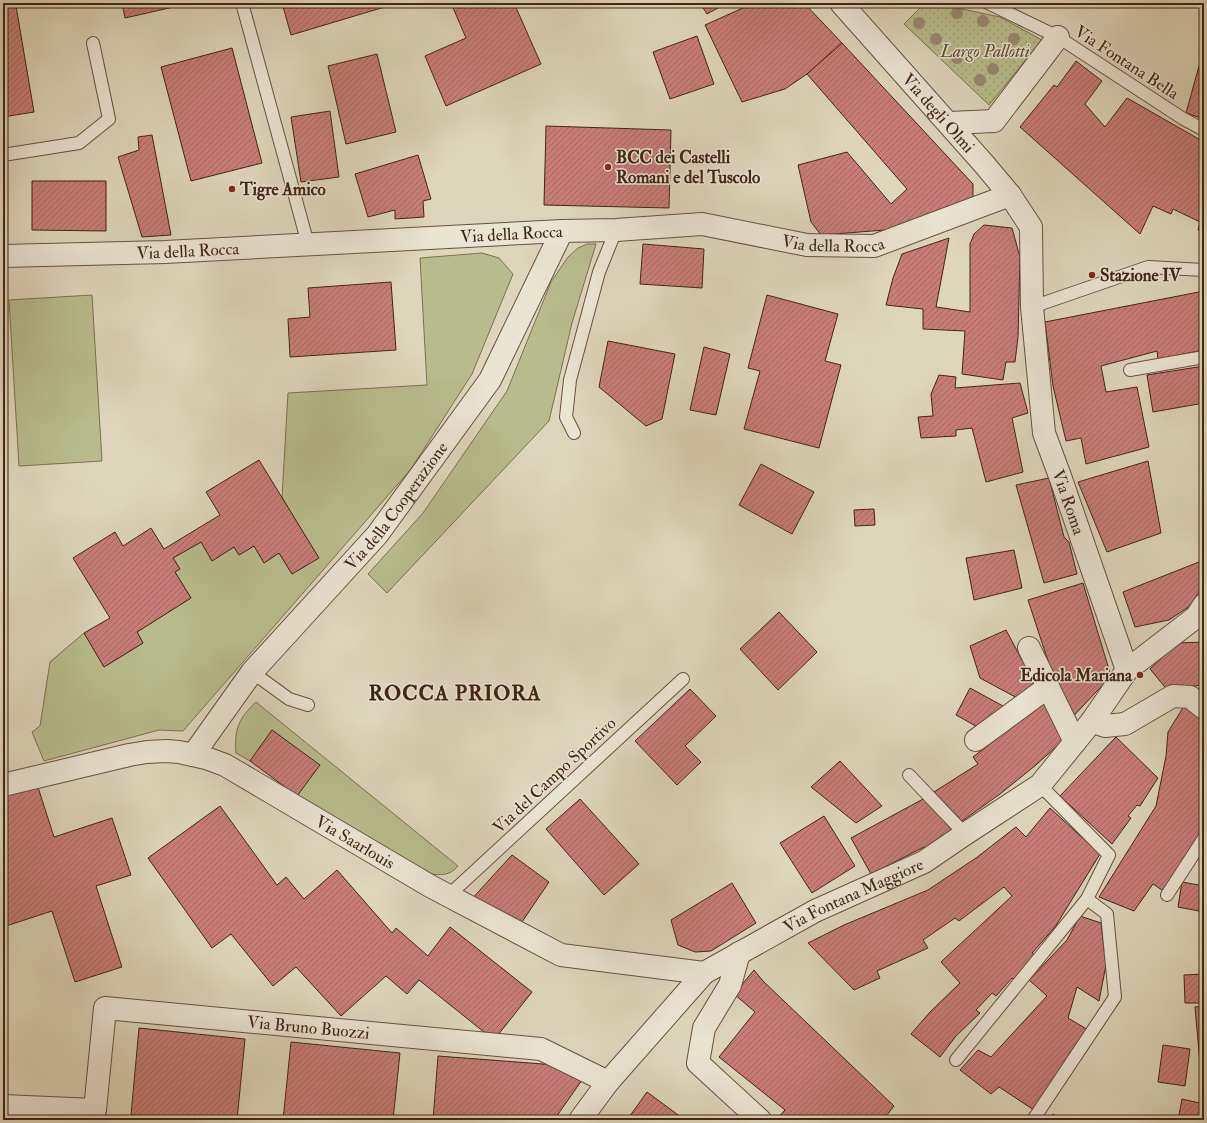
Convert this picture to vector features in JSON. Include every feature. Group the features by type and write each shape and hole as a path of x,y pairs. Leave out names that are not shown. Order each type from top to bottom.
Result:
{"street":[{"name":"Via degli Olmi","path":"841,3 949,123 1010,195 1031,227"},
{"path":"949,123 994,121 1058,37"},
{"name":"Via della Rocca","path":"7,252 165,252 562,231 616,230 702,224 807,245 874,246 1010,195"},
{"name":"Via Roma","path":"1031,227 1032,307 1044,433 1061,478 1126,670"},
{"name":"Via della Cooperazione","path":"193,755 252,672 378,535 490,380 562,231"},
{"path":"1126,670 1196,617 1204,605"},
{"path":"1029,648 1075,742"},
{"name":"Via Fontana Maggiore","path":"580,1120 608,1082 704,973 815,911 924,862 964,834 1040,786 1092,721 1126,670"},
{"path":"976,740 1048,687"},
{"path":"1092,721 1104,726 1125,724 1173,696 1190,697 1204,708"},
{"name":"Via Saarlouis","path":"3,785 135,754 166,751 193,755 225,766 448,896 561,955 704,973"},
{"path":"739,953 730,985 704,1028 698,1063 760,1120"},
{"name":"Via Bruno Buozzi","path":"3,1106 95,1110 105,1008 542,1049 608,1082"}],"lane":[{"path":"242,3 308,244"},
{"name":"Via Fontana Bella","path":"988,3 1058,37 1182,118 1204,130"},
{"path":"3,155 79,143 109,119 93,43"},
{"path":"574,433 566,417 570,380 599,272 616,230"},
{"path":"1032,307 1148,267 1204,270"},
{"path":"1130,370 1204,356"},
{"path":"252,672 289,699 308,705"},
{"name":"Via del Campo Sportivo","path":"448,896 683,679"},
{"path":"909,775 964,834"},
{"path":"956,1060 1087,899 1109,855 1040,786"},
{"path":"1167,895 1204,838"},
{"path":"1033,1120 1116,997 1108,914 1087,899"}],"green space":[{"name":"Largo Pallotti","path":"925,3 934,3 1000,17 1042,40 989,105 904,24"},
{"path":"587,244 596,244 572,323 549,421 387,593 368,574 423,513 507,391 551,282 568,257 578,248"},
{"path":"482,253 499,258 513,274 472,374 411,469 183,731 159,730 44,761 32,732 40,726 50,662 84,633 104,667 143,643 137,632 191,598 175,572 180,569 173,558 201,542 212,561 234,547 239,555 254,546 264,563 279,553 292,574 318,558 282,497 288,393 427,385 420,258"},
{"path":"92,295 102,461 19,466 9,300"},
{"path":"256,702 458,866 451,872 444,874 436,875 428,873 297,796 319,765 272,730 250,761 236,753 236,737 239,724 245,713"}],"building":[{"path":"122,3 178,3 178,6 125,18"},
{"path":"282,3 387,3 388,6 291,35"},
{"path":"451,3 514,3 541,64 446,106 425,56 466,38"},
{"path":"700,3 727,3 707,14"},
{"path":"754,3 804,3 842,43 807,74 785,89 742,102 705,25"},
{"path":"16,6 34,112 3,117 3,8"},
{"path":"697,36 714,84 670,99 653,52"},
{"path":"842,43 973,184 973,198 885,230 821,235 811,222 798,165 847,152 891,204 907,189 807,74"},
{"path":"232,48 262,163 191,181 161,67"},
{"path":"377,54 396,132 346,144 328,66"},
{"path":"1076,61 1102,81 1085,104 1105,127 1127,98 1204,142 1204,232 1198,230 1200,222 1173,209 1171,214 1153,206 1140,234 1020,127 1054,85 1057,87"},
{"path":"1199,66 1204,68 1204,119 1186,113"},
{"path":"330,111 339,177 301,182 291,117"},
{"name":"BCC dei Castelli Romani e del Tuscolo","path":"546,126 671,130 669,208 544,205"},
{"path":"152,135 171,235 142,237 118,157 139,150 138,137"},
{"path":"418,155 431,199 423,201 424,217 395,219 395,210 368,217 355,174"},
{"path":"32,181 106,181 106,231 32,230"},
{"path":"984,225 1012,228 1020,257 1018,337 1015,362 1006,362 1003,380 962,374 965,331 923,329 923,309 886,305 893,278 902,254 949,238 936,307 970,312 970,244 974,234"},
{"path":"643,244 704,249 702,288 640,284"},
{"path":"391,282 396,350 290,357 288,319 310,317 308,288"},
{"path":"1204,291 1204,322 1202,322 1204,350 1158,359 1157,351 1101,366 1106,392 1137,387 1149,447 1086,464 1081,438 1066,441 1053,386 1045,322"},
{"path":"767,295 838,314 825,361 841,365 819,448 744,429 760,371 748,368"},
{"path":"608,341 675,354 662,419 646,426 599,387"},
{"path":"704,347 730,354 716,415 690,410"},
{"path":"1204,366 1204,403 1153,412 1147,375"},
{"path":"939,375 956,377 955,388 1020,383 1028,413 1012,418 1023,472 986,482 972,428 956,430 956,436 921,438 918,417 933,416 931,394"},
{"path":"259,460 319,558 292,574 279,553 264,563 254,546 239,555 234,547 212,561 201,542 173,558 180,569 175,572 191,598 137,632 143,643 104,667 84,633 110,618 73,558 115,532 123,546 151,528 164,549 220,515 206,492"},
{"path":"1148,461 1161,533 1107,552 1078,482"},
{"path":"761,464 814,492 792,534 739,505"},
{"path":"1049,478 1064,537 1069,542 1077,574 1044,583 1016,485"},
{"path":"874,509 875,525 855,526 854,510"},
{"path":"1014,550 1022,588 974,600 966,558"},
{"path":"1204,560 1204,584 1190,606 1169,620 1135,627 1123,592"},
{"path":"1083,583 1111,676 1068,722 1028,600"},
{"path":"779,612 817,652 778,690 740,649"},
{"path":"1006,630 1022,660 1039,681 1019,699 980,678 970,646"},
{"path":"1204,642 1204,684 1169,692 1150,669 1178,643"},
{"path":"970,688 1003,706 983,730 956,715"},
{"path":"690,689 716,716 685,746 701,762 677,785 635,741"},
{"path":"1043,703 1068,736 1036,765 1000,794 962,821 934,792 978,764 973,757"},
{"path":"1184,706 1204,722 1204,830 1165,892 1153,884 1134,911 1099,897 1156,806 1166,756 1168,732"},
{"path":"272,730 320,765 297,796 250,761"},
{"path":"1116,737 1158,778 1140,806 1137,805 1128,816 1131,818 1112,844 1060,796"},
{"path":"840,761 882,806 856,823 811,787"},
{"path":"36,781 54,837 112,818 131,875 96,886 122,967 75,982 52,911 3,927 3,792"},
{"path":"925,798 954,833 926,849 924,847 871,874 851,838"},
{"path":"580,799 639,864 604,895 546,829"},
{"path":"220,806 277,885 286,877 304,899 337,870 392,933 396,928 428,956 450,927 532,992 494,1040 419,980 407,994 386,976 341,1016 296,967 273,986 231,934 212,948 148,858"},
{"path":"1050,808 1100,854 1055,927 1032,953 1038,957 1015,981 1012,978 996,996 992,993 976,1010 980,1013 956,1036 940,1057 911,1034 930,1012 960,983 941,962 1012,896 1004,887 959,921 955,918 923,940 928,948 877,971 880,978 854,990 808,943 844,925 928,890 976,858 1016,827 1026,837"},
{"path":"824,816 855,866 812,893 780,843"},
{"path":"512,855 549,882 522,922 469,902"},
{"path":"1182,882 1204,886 1204,912 1178,907"},
{"path":"732,883 756,923 711,951 695,952 678,945 671,920"},
{"path":"1080,916 1101,923 1106,965 1099,1001 1077,987 1068,1018 1088,1030 1070,1052 1056,1083 1034,1110 999,1087 991,1094 960,1070 978,1050 991,1057 1047,996 1029,980 1067,940"},
{"path":"754,970 763,981 894,1106 883,1120 776,1120 785,1110 719,1057 755,1012 734,994"},
{"path":"1204,974 1204,1003 1185,1003 1184,975"},
{"path":"1204,1006 1204,1063 1200,1064 1195,1007"},
{"path":"139,1028 245,1039 237,1120 176,1120 131,1115"},
{"path":"291,1042 400,1053 393,1120 283,1120"},
{"path":"1163,1045 1190,1049 1185,1086 1158,1082"},
{"path":"438,1056 556,1065 582,1080 554,1120 433,1120"},
{"path":"647,1092 685,1120 627,1120"},
{"path":"1182,1099 1204,1104 1204,1120 1178,1120"},
{"path":"1053,1114 1062,1120 1049,1120"}],"place":[{"name":"BCC dei Castelli Romani e del Tuscolo","path":"608,167"},
{"name":"Tigre Amico","path":"232,189"},
{"name":"Stazione IV","path":"1092,275"},
{"name":"Edicola Mariana","path":"1140,675"}],"district":[{"name":"ROCCA PRIORA","path":"455,693"}]}
